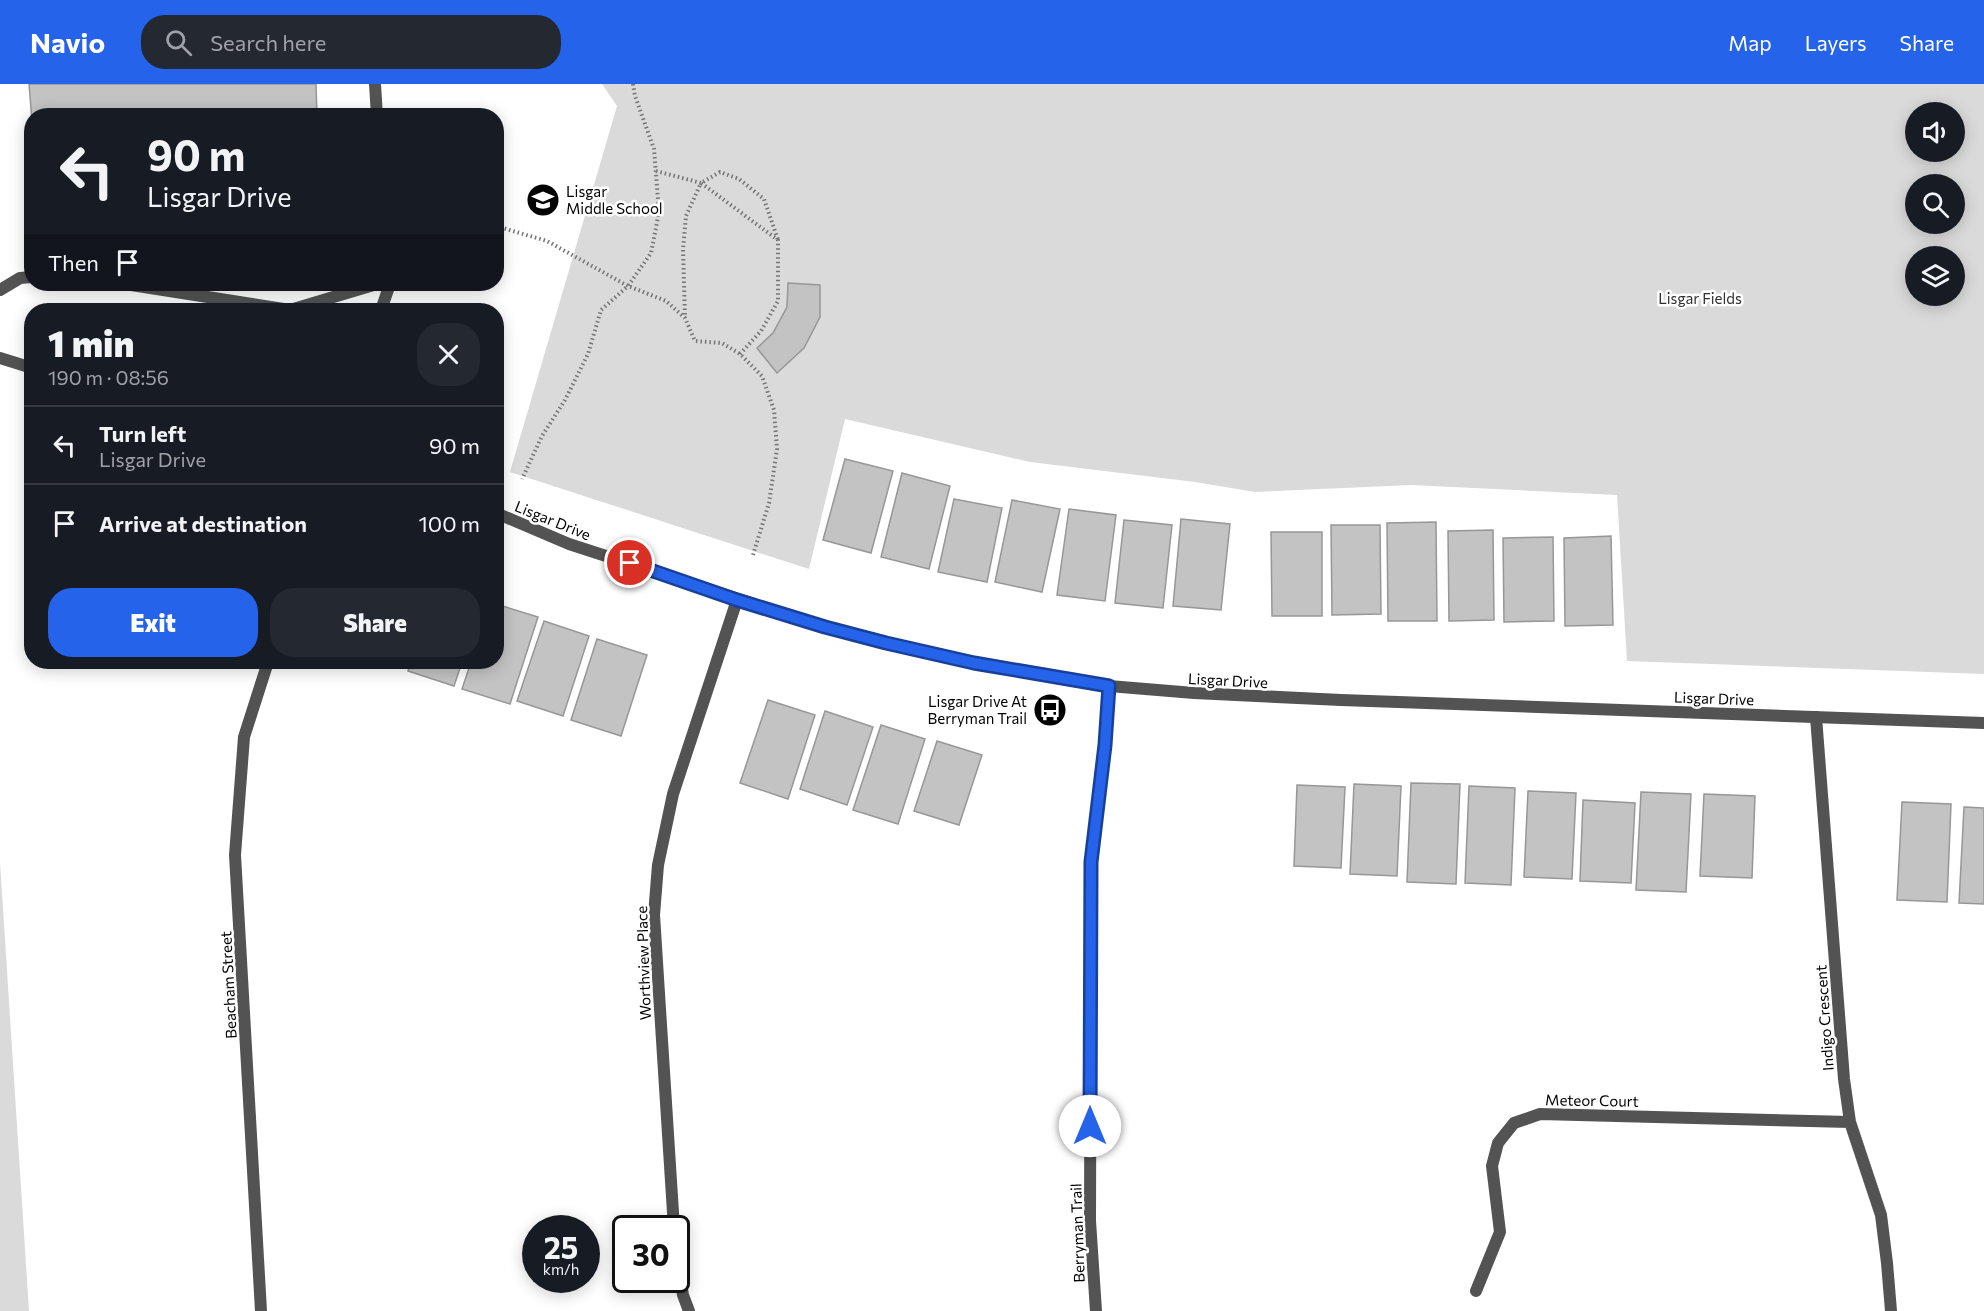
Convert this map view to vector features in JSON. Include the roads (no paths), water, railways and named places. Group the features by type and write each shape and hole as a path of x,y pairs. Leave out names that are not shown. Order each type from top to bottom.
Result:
{"street":[{"path":"375,84 376,108"},
{"path":"0,290 24,278"},
{"path":"169,291 246,303"},
{"path":"313,303 354,291"},
{"path":"0,358 24,366"},
{"name":"Lisgar Drive","path":"504,516 569,544 825,627 974,663 1109,686 1194,693 1341,700 1984,723"},
{"name":"Worthview Place","path":"673,1215 654,915 657,875 673,794 737,600"},
{"name":"Beacham Street","path":"261,1311 235,855 244,737 266,669"},
{"name":"Berryman Trail","path":"1096,1311 1090,1221 1091,862 1105,745 1109,686"},
{"name":"Indigo Crescent","path":"1816,717 1844,1079 1850,1122 1881,1215 1891,1311"},
{"name":"Meteor Court","path":"1476,1291 1500,1232 1492,1166 1498,1143 1514,1123 1540,1114 1850,1122"},
{"path":"683,1293 689,1311"}],"place":[{"name":"Lisgar Middle School","path":"543,200"},
{"name":"Lisgar Drive At Berryman Trail","path":"1050,710"}],"park label":[{"name":"Lisgar Fields","path":"1700,298"}]}
